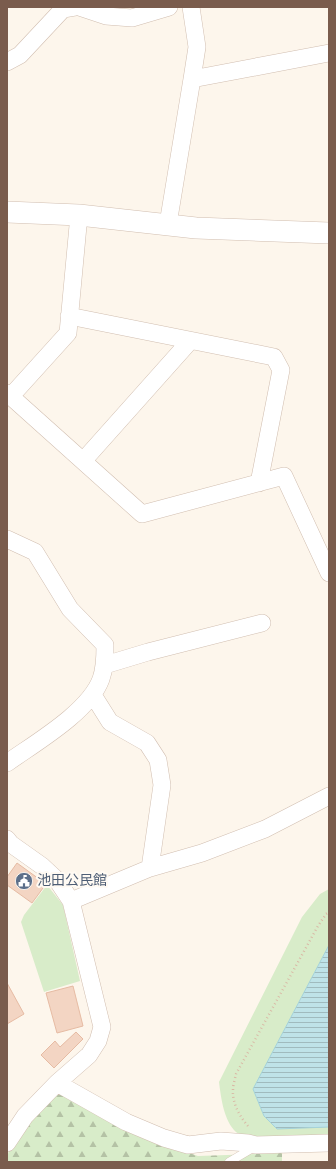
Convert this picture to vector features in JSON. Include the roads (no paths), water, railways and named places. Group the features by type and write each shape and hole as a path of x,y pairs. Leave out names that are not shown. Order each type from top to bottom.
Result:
{"street":[{"path":"7,62 20,55 63,10 75,7"},
{"path":"79,7 106,16 132,18 169,7"},
{"path":"168,224 197,47 191,7"},
{"path":"192,79 329,52"},
{"path":"7,212 79,215 196,228 329,233"},
{"path":"79,215 68,333 9,394 142,514 284,476 328,567"},
{"path":"70,316 274,357 281,370 260,483"},
{"path":"83,461 190,340"},
{"path":"7,539 36,552 70,609 105,646 105,665 93,695 80,709 57,728 7,763"},
{"path":"105,665 148,652 262,623"},
{"path":"93,695 110,722 147,742 158,760 162,785 150,868"},
{"path":"71,901 150,868 202,853 265,829 329,796"},
{"path":"7,839 11,844 42,866 57,880 71,901 102,1027 98,1041 89,1055 25,1116 7,1143"},
{"path":"58,1083 126,1122 164,1138 188,1145 221,1141 256,1145 329,1143"}],"lane":[{"path":"229,1162 256,1145"}],"water":[{"path":"329,945 329,1127 277,1129 264,1116 253,1089"}],"place":[{"name":"池田公民館","path":"24,881"}]}
